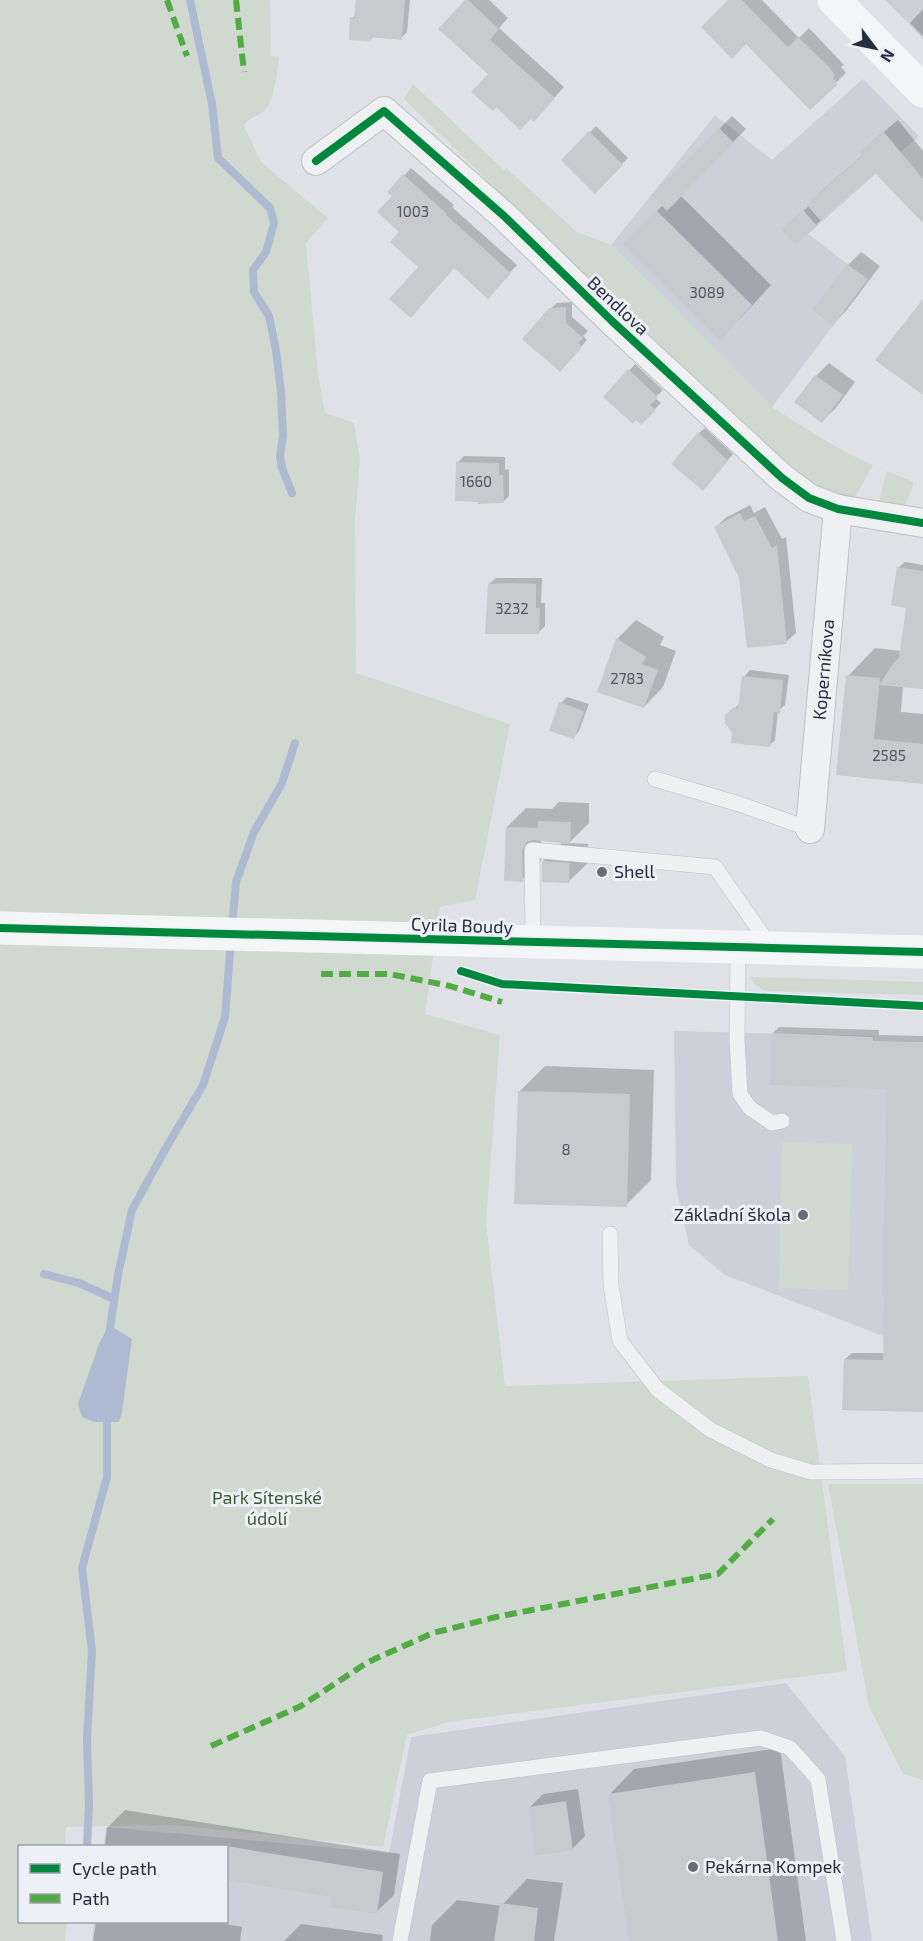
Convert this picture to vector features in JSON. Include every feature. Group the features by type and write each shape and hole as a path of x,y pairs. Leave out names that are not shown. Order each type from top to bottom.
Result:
{"street":[{"path":"834,0 923,91"},
{"name":"Bendlova","path":"316,161 384,111 504,216 613,322 782,478 809,498 838,509 923,523"},
{"name":"Koperníkova","path":"810,829 838,509"},
{"name":"Cyrila Boudy","path":"6,928 923,952"}],"lane":[{"path":"655,779 739,804 810,829"},
{"path":"533,943 532,850 715,867 773,949"},
{"path":"738,948 737,1018 740,1094 750,1108 772,1123 782,1121"},
{"path":"610,1234 611,1285 620,1341 657,1389 711,1430 771,1460 811,1472 923,1471"},
{"path":"400,1941 430,1781 761,1738 790,1748 818,1779 844,1941"}],"shaded area":[{"path":"885,0 923,0 923,39 908,23"},
{"path":"863,79 919,136 808,234 868,279 772,407 611,245 715,115 772,160"},
{"name":"Základní škola","path":"674,1031 874,1036 873,1044 891,1045 891,1041 923,1042 923,1412 843,1410 844,1359 885,1360 883,1336 725,1275 689,1245 676,1186"},
{"path":"786,1683 845,1756 872,1941 92,1941 94,1923 228,1923 228,1845 104,1845 106,1827 389,1853 411,1737"}],"green space":[{"name":"Park Sítenské údolí","path":"0,0 270,0 271,56 279,57 275,84 269,105 244,126 261,162 328,218 306,243 318,374 325,413 354,423 360,459 355,520 356,673 510,724 475,900 440,907 425,1014 500,1035 486,1223 505,1386 808,1376 847,1671 448,1722 407,1735 383,1847 175,1825 66,1827 65,1845 18,1845 18,1923 67,1923 65,1941 0,1941"},
{"path":"413,84 504,170 506,168 577,232 611,245 772,407 834,445 873,465 856,496 837,495 807,481 554,250 495,188 404,99"},
{"path":"887,471 914,482 905,507 879,501"},
{"path":"750,977 923,982 923,995 765,991 755,985"},
{"path":"782,1142 852,1144 848,1290 779,1288"},
{"path":"828,1484 923,1484 923,1780 903,1774 869,1706"}],"water":[{"path":"109,1325 132,1339 122,1412 119,1422 94,1422 82,1417 78,1404 99,1344"}],"building":[{"path":"356,0 405,0 402,40 371,37 370,41 349,40 350,17 354,18"},
{"path":"465,0 468,0 499,29 490,40 555,98 534,122 531,119 520,130 496,107 493,111 471,92 488,74 438,29"},
{"path":"728,0 742,0 788,47 798,37 830,68 838,84 810,110 746,44 732,59 701,27"},
{"path":"719,128 734,143 667,211 651,195"},
{"path":"589,131 623,165 595,194 561,160"},
{"path":"884,132 923,179 923,223 875,173 820,220 806,204 862,156 859,152"},
{"path":"403,174 511,273 488,299 454,268 411,318 389,299 418,267 390,242 399,232 377,212 392,196 387,192"},
{"path":"656,210 752,305 720,341 622,244"},
{"path":"803,210 817,226 795,245 781,229"},
{"path":"847,264 868,279 833,326 812,310"},
{"path":"923,299 923,395 875,360"},
{"path":"566,307 566,323 583,338 578,343 582,347 560,372 522,339 549,308"},
{"path":"628,369 658,397 650,405 656,410 641,425 636,420 633,424 603,397"},
{"path":"815,375 843,395 822,423 794,402"},
{"path":"698,432 728,461 703,491 671,464"},
{"path":"456,462 499,463 499,475 503,475 504,503 478,504 478,502 455,501"},
{"path":"740,513 744,521 755,516 772,548 777,545 787,644 747,648 739,578 714,527"},
{"path":"897,567 923,571 923,689 879,685 899,658 906,608 891,605"},
{"path":"488,584 536,584 536,608 540,608 539,634 485,634"},
{"path":"616,638 646,657 642,664 658,670 644,708 597,692"},
{"path":"846,675 880,678 874,739 923,744 923,784 836,775"},
{"path":"742,676 783,680 780,713 774,712 770,747 731,743 732,733 725,723 725,715 734,707 738,708"},
{"path":"559,702 584,711 574,739 549,731"},
{"path":"538,821 571,822 570,844 533,840 527,842 522,850 523,882 504,881 506,827 538,828"},
{"path":"542,861 570,863 569,883 542,882"},
{"path":"771,1033 873,1037 873,1041 923,1042 923,1412 842,1410 844,1359 883,1360 884,1295 882,1295 887,1089 770,1085"},
{"path":"518,1091 630,1094 627,1207 514,1204"},
{"name":"Pekárna Kompek","path":"755,1772 778,1941 629,1941 608,1794"},
{"path":"566,1801 573,1850 535,1856 529,1807"},
{"path":"228,1846 383,1872 377,1914 331,1907 332,1897 228,1880"},
{"path":"500,1903 538,1908 534,1941 494,1941"}],"waterway":[{"path":"190,0 212,104 218,158 270,208 274,223 266,252 253,270 254,292 269,316 276,350 283,436 280,456 292,493"},
{"path":"232,928 236,882 254,832 282,783 295,743"},
{"path":"109,1335 118,1275 132,1210 203,1085 225,1017 231,940"},
{"path":"44,1274 79,1283 114,1299"},
{"path":"87,1845 89,1805 87,1739 92,1651 82,1568 107,1477 107,1413"}],"marked path":[{"path":"167,0 187,56"},
{"path":"236,0 244,72"},
{"path":"321,974 390,974 450,986 502,1002"},
{"path":"211,1746 301,1706 368,1662 433,1633 496,1617 718,1574 773,1519"}],"cycle path":[{"path":"316,161 384,111 504,216 613,322 782,478 809,498 838,509 923,523"},
{"path":"0,928 923,952"},
{"path":"461,971 502,984 923,1006"}],"place":[{"name":"Shell","path":"602,872"},
{"name":"Základní škola","path":"803,1215"},
{"name":"Pekárna Kompek","path":"693,1867"}]}
